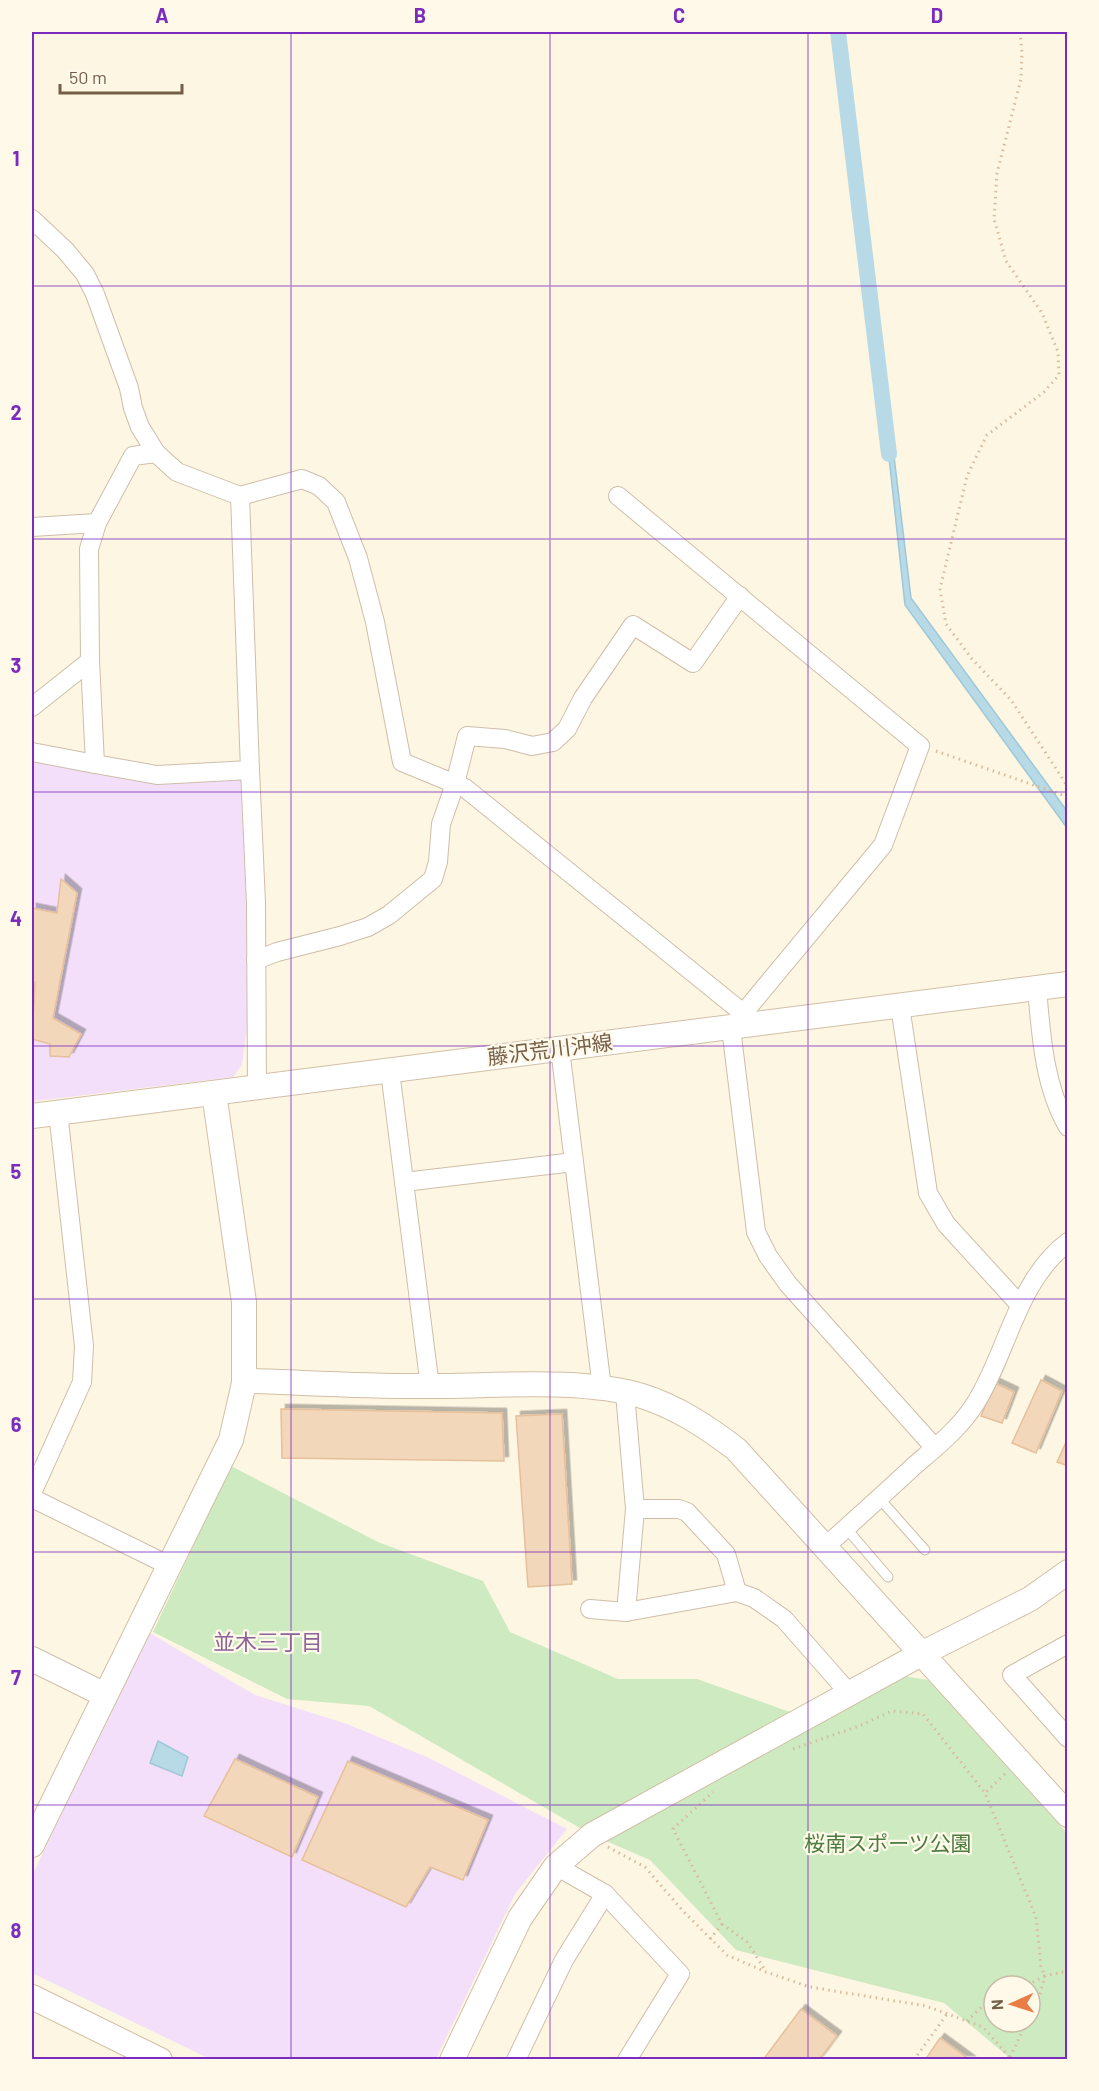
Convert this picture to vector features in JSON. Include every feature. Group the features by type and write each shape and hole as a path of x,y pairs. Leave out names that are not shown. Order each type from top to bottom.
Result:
{"street":[{"path":"32,219 65,250 85,274 95,294 129,388 140,427 156,453 177,472 240,496 302,479 319,486 336,502 358,558 375,622 402,762 465,788 737,1020"},
{"path":"95,764 90,661 89,549 97,523 133,456 156,453"},
{"path":"240,496 256,960 257,1088"},
{"path":"618,496 920,746 883,845 737,1020 750,1190 756,1232 768,1256 788,1284 935,1448"},
{"path":"32,527 97,523"},
{"path":"256,960 368,927 389,915 433,879 438,862 441,824 455,784 467,736 505,739 532,746 553,742 567,729 583,698 633,625 693,663 740,596"},
{"path":"32,707 90,661"},
{"path":"32,752 157,775 250,770"},
{"name":"藤沢荒川沖線","path":"32,1116 560,1048 737,1020 900,1006 1068,984"},
{"path":"1037,988 1048,1080 1053,1099 1068,1127"},
{"path":"900,1006 927,1193 946,1224 1020,1305"},
{"path":"560,1048 574,1162 635,1509 626,1612"},
{"path":"390,1071 430,1386"},
{"path":"35,1830 105,1695 231,1440 244,1383 244,1302 214,1093"},
{"path":"32,1493 82,1382 84,1346 58,1112"},
{"path":"404,1182 574,1162"},
{"path":"826,1546 935,1448 975,1406 987,1384 1020,1305 1044,1264 1068,1242"},
{"path":"244,1383 252,1381 430,1386 553,1385 641,1396 674,1408 706,1426 736,1449 1068,1815"},
{"path":"32,1498 168,1565"},
{"path":"635,1509 679,1509 687,1512 726,1554 737,1592"},
{"path":"452,2060 520,1918 556,1866 592,1835 921,1654 1030,1599 1068,1572"},
{"path":"590,1609 626,1612 737,1592 754,1598 784,1619 849,1693"},
{"path":"1068,1644 1011,1675 1068,1738"},
{"path":"32,1659 105,1695"},
{"path":"556,1866 605,1894 680,1974 627,2060"},
{"path":"516,2060 564,1960 605,1894"},
{"path":"32,1997 160,2060"}],"lane":[{"path":"879,1498 925,1550"},
{"path":"846,1528 888,1577"}],"path":[{"path":"1020,32 1021,79 997,173 994,219 1006,261 1042,313 1058,352 1059,375 1044,392 987,435 967,476 939,589 946,624 972,658 1011,700 1068,786"},
{"path":"920,746 1068,797"},
{"path":"787,1751 859,1726 892,1711 923,1713 985,1793 1036,1917 1041,1966 1045,1976 1042,1987"},
{"path":"985,1793 1006,1774"},
{"path":"718,1787 673,1829 722,1924 747,1942 766,1972"},
{"path":"592,1835 610,1849 645,1867 727,1955 766,1972 810,1987 926,2006 983,2027 1011,2058 1022,2034"},
{"path":"710,1939 722,1924"},
{"path":"1042,1978 1068,1971"},
{"path":"967,2021 982,2007"},
{"path":"914,2060 946,2014"}],"shaded area":[{"path":"32,757 244,778 250,1005 242,1065 233,1077 32,1100"},
{"path":"148,1632 255,1695 347,1724 429,1758 567,1829 515,1894 436,2059 210,2059 32,1973 32,1876"}],"green space":[{"name":"桜南スポーツ公園","path":"231,1466 378,1542 483,1581 510,1632 618,1679 697,1679 818,1722 898,1675 928,1680 1067,1833 1067,2059 1011,2059 944,2003 736,1950 650,1860 592,1835 369,1706 287,1699 153,1632"}],"water":[{"path":"843,32 911,598 1067,811 1067,828 905,605"},
{"path":"158,1741 188,1757 182,1776 150,1763"}],"building":[{"path":"61,879 77,893 53,1018 81,1034 69,1057 50,1056 50,1044 32,1039 35,982 32,981 32,908 57,913"},
{"path":"1041,1380 1062,1391 1036,1453 1012,1443"},
{"path":"995,1383 1014,1392 1002,1423 981,1416"},
{"path":"281,1409 502,1413 504,1461 282,1458"},
{"path":"562,1414 572,1584 528,1587 516,1416"},
{"path":"1068,1438 1068,1466 1057,1462"},
{"path":"235,1759 318,1797 292,1857 204,1816"},
{"path":"348,1761 488,1820 463,1880 430,1867 406,1907 302,1860"},
{"path":"801,2009 837,2036 819,2060 763,2060"},
{"path":"940,2038 970,2060 925,2060"}],"waterway":[{"path":"838,32 889,454"}],"district":[{"name":"並木三丁目","path":"268,1642"}]}
